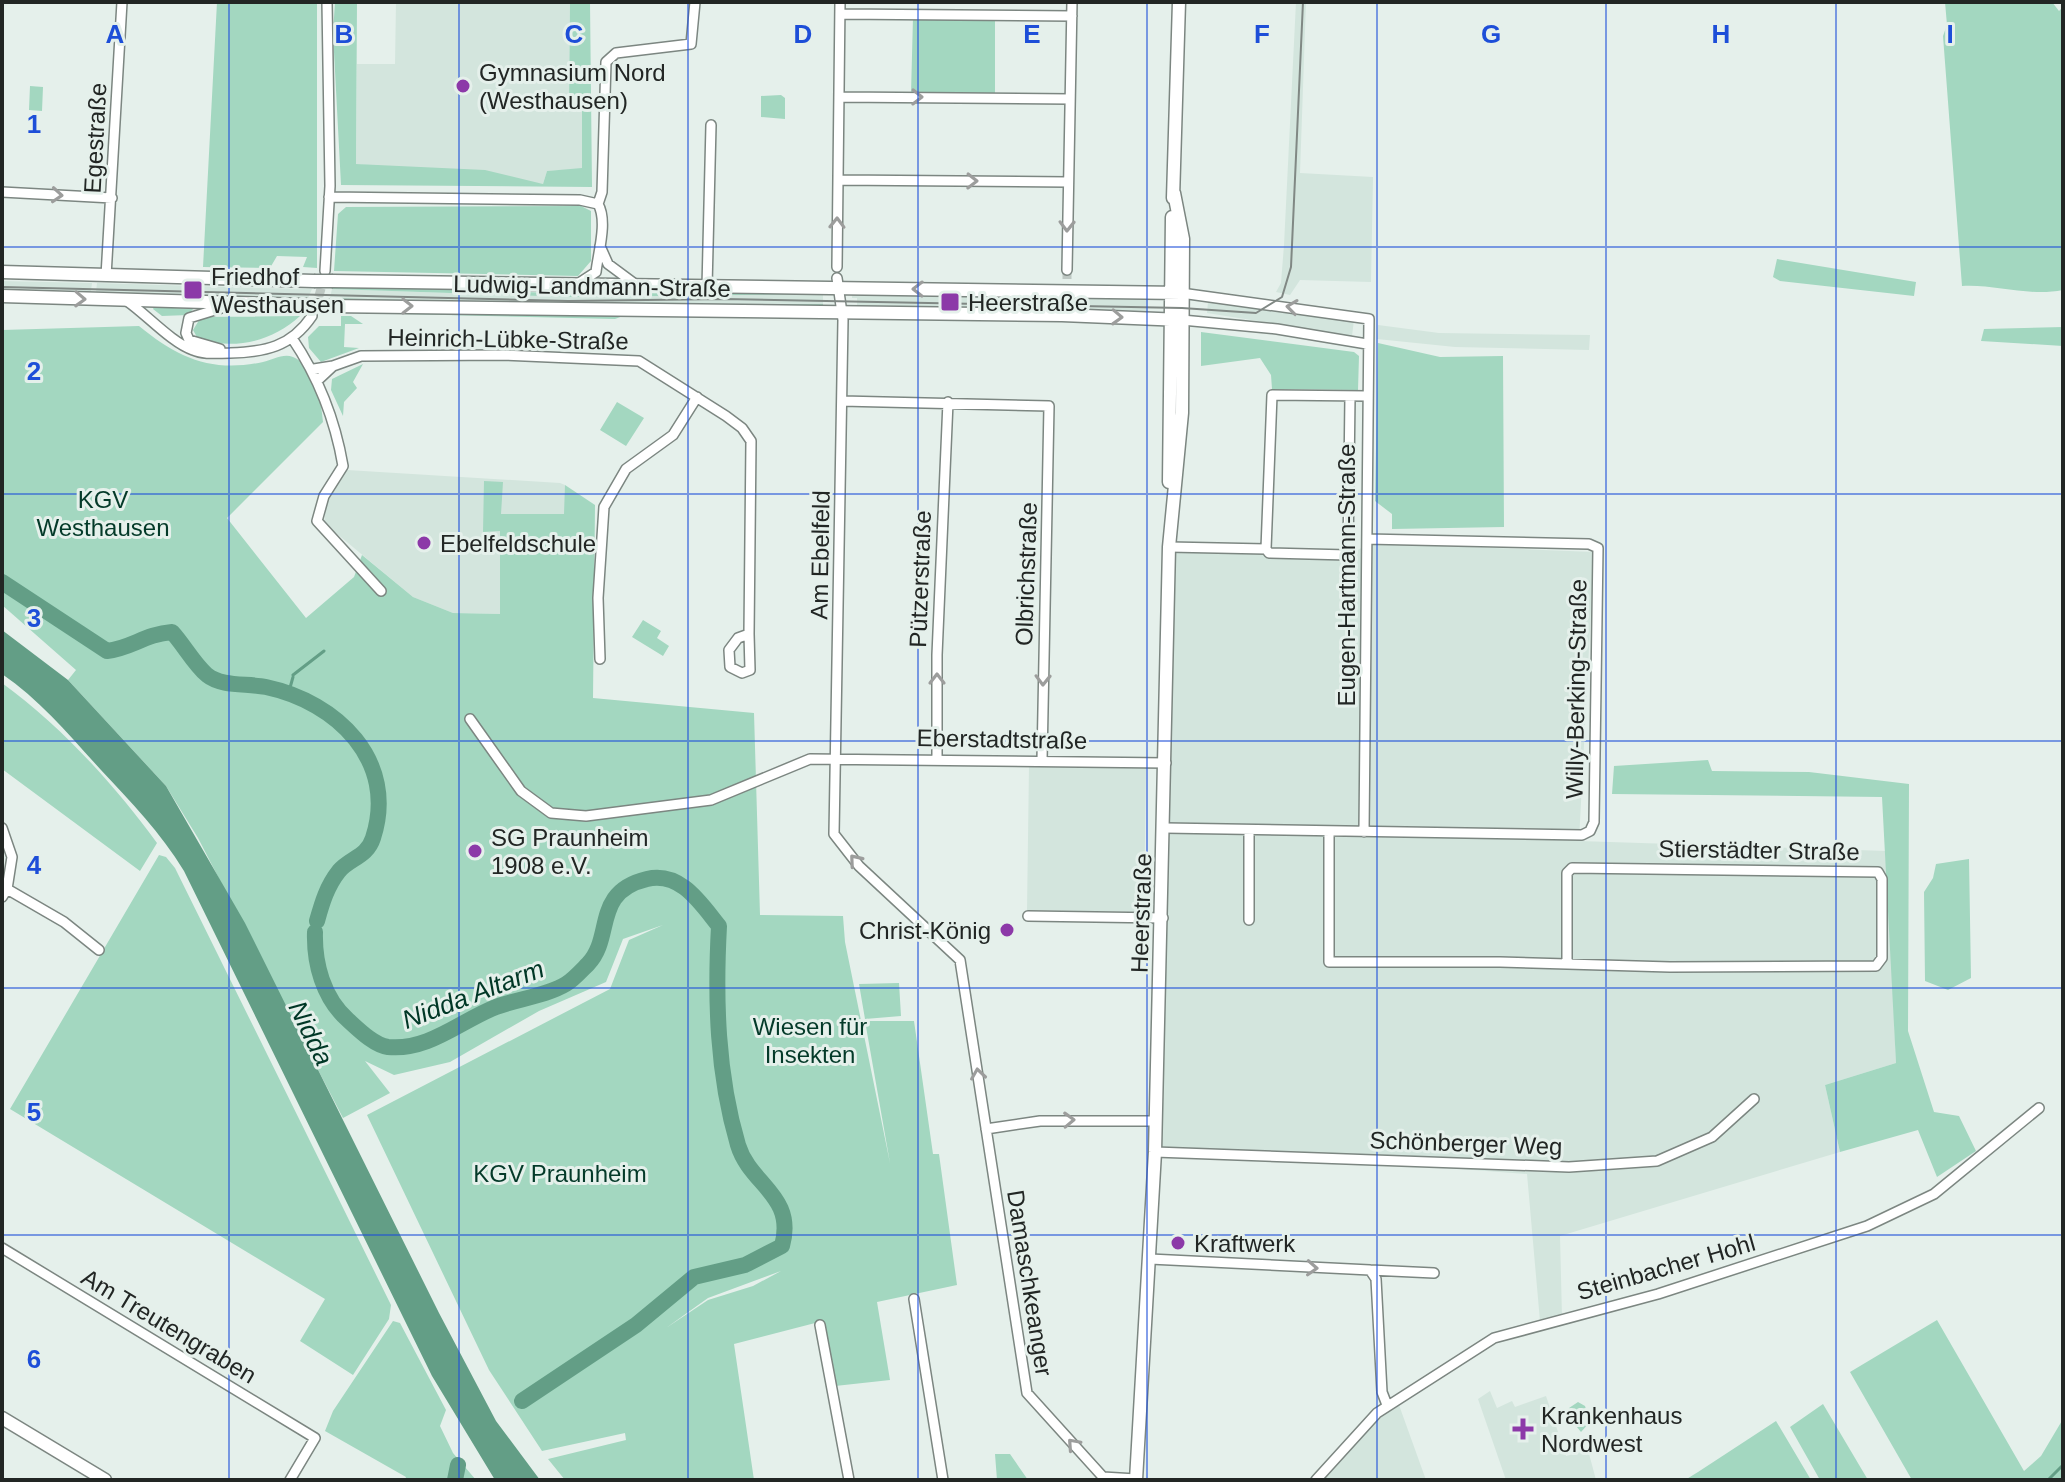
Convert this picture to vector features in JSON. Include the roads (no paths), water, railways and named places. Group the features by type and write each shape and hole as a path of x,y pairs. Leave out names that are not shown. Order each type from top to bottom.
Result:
{"main road":[{"name":"Heerstraße","path":"1136,1480 1150,1259 1163,918 1169,547 1177,320 1174,193 1179,2"},
{"name":"Ludwig-Landmann-Straße","path":"2,272 314,281 329,276 641,288 837,278 1177,293"},
{"name":"Ludwig-Landmann-Straße","path":"2,296 237,304 308,311 329,306 843,312 1177,320"},
{"path":"2,1418 105,1480"}],"street":[{"name":"Egestraße","path":"106,276 122,2"},
{"path":"327,2 329,276"},
{"path":"568,286 589,279 596,272 606,62 616,53 691,44 695,2"},
{"name":"Am Ebelfeld","path":"834,834 838,757 842,401 839,393 843,312 837,278 840,2"},
{"path":"1067,270 1072,2"},
{"path":"840,14 1072,16"},
{"path":"839,97 1070,99"},
{"name":"Ludwig-Landmann-Straße","path":"707,287 711,125"},
{"path":"838,180 1068,182"},
{"path":"2,192 112,198"},
{"path":"329,197 580,200 598,204"},
{"path":"599,245 608,264 641,288"},
{"name":"Eugen-Hartmann-Straße","path":"1177,293 1369,319 1364,832"},
{"path":"127,301 192,350 266,350 292,338 308,311"},
{"path":"235,352 196,344 189,340 186,326 189,318 237,304"},
{"path":"1177,320 1277,329 1367,344"},
{"path":"292,338 314,369 339,438 343,466 324,496 317,521 381,591"},
{"name":"Heinrich-Lübke-Straße","path":"314,369 361,356 505,355 639,361 742,428 751,441 754,454 749,634"},
{"name":"Heinrich-Lübke-Straße","path":"318,380 333,366"},
{"path":"1266,549 1272,395 1367,396"},
{"path":"1169,547 1348,555 1350,396"},
{"path":"600,659 598,598 604,507 626,469 673,435 697,397"},
{"path":"842,401 948,402"},
{"name":"Olbrichstraße","path":"948,402 1049,406 1042,760"},
{"name":"Pützerstraße","path":"937,757 937,655 948,402"},
{"name":"Willy-Berking-Straße","path":"1364,832 1582,835 1590,831 1594,822 1598,548 1589,544 1367,539"},
{"name":"Eberstadtstraße","path":"476,724 521,791 551,813 575,815 647,811 711,800 810,759 937,757 1166,763"},
{"path":"2,828 12,857 5,893 64,922 99,950"},
{"path":"1165,828 1364,832"},
{"path":"1249,830 1249,920"},
{"name":"Stierstädter Straße","path":"1329,832 1329,962 1418,963 1481,959 1567,964 1876,966 1882,958 1882,879 1878,872 1572,868 1567,873 1567,964"},
{"name":"Damaschkeanger","path":"834,834 859,866 960,960 1027,1393 1103,1477 1136,1480"},
{"path":"1028,916 1163,918"},
{"name":"Schönberger Weg","path":"1155,1152 1569,1167 1657,1161 1712,1137 1754,1099"},
{"name":"Steinbacher Hohl","path":"1316,1480 1359,1430 1387,1405 1494,1338 1672,1290 1867,1226 1921,1202 2039,1108"},
{"path":"986,1129 1040,1121 1156,1121"},
{"name":"Am Treutengraben","path":"2,1248 315,1438 290,1480"},
{"path":"1150,1259 1434,1273"},
{"path":"1370,1270 1376,1279 1382,1392 1387,1405"},
{"path":"914,1299 943,1480"},
{"path":"820,1325 849,1480"}],"waterway":[{"name":"Nidda Altarm","path":"2,582 107,651 172,632 213,679 266,687 292,695 338,721 356,739 369,760 377,784 378,810 373,838 367,849 335,877 325,895 317,921"},
{"path":"293,675 324,651"},
{"path":"288,695 293,677"},
{"name":"Nidda Altarm","path":"315,932 316,956 322,979 339,1011 377,1043 403,1047 431,1040 496,1007 550,992 569,982 596,953 611,904 630,885 647,879 670,880 689,891 719,926 718,1009 722,1064 731,1118 744,1159 770,1191 783,1214 785,1229 782,1246 745,1265 694,1277 636,1325 522,1401"},
{"name":"Nidda Altarm","path":"455,1480 458,1465"},
{"path":"2048,1480 2063,1465"}],"tunnel":[{"path":"1067,270 1067,282"},
{"path":"315,310 324,278"}],"tram line":[{"path":"2,287 568,301 724,299 1182,308 1256,313 1282,297 1291,267 1303,2"}],"place":[{"name":"Gymnasium Nord (Westhausen)","path":"463,86"},
{"name":"Friedhof Westhausen","path":"193,290"},
{"name":"Heerstraße","path":"950,302"},
{"name":"Ebelfeldschule","path":"424,543"},
{"name":"SG Praunheim 1908 e.V.","path":"475,851"},
{"name":"Christ-König","path":"1007,930"},
{"name":"Kraftwerk","path":"1178,1243"},
{"name":"Krankenhaus Nordwest","path":"1523,1429"}],"park label":[{"name":"KGV Westhausen","path":"103,513"},
{"name":"Wiesen für Insekten","path":"810,1040"},
{"name":"KGV Praunheim","path":"560,1173"}],"water label":[{"name":"Nidda","path":"311,1033"}]}
